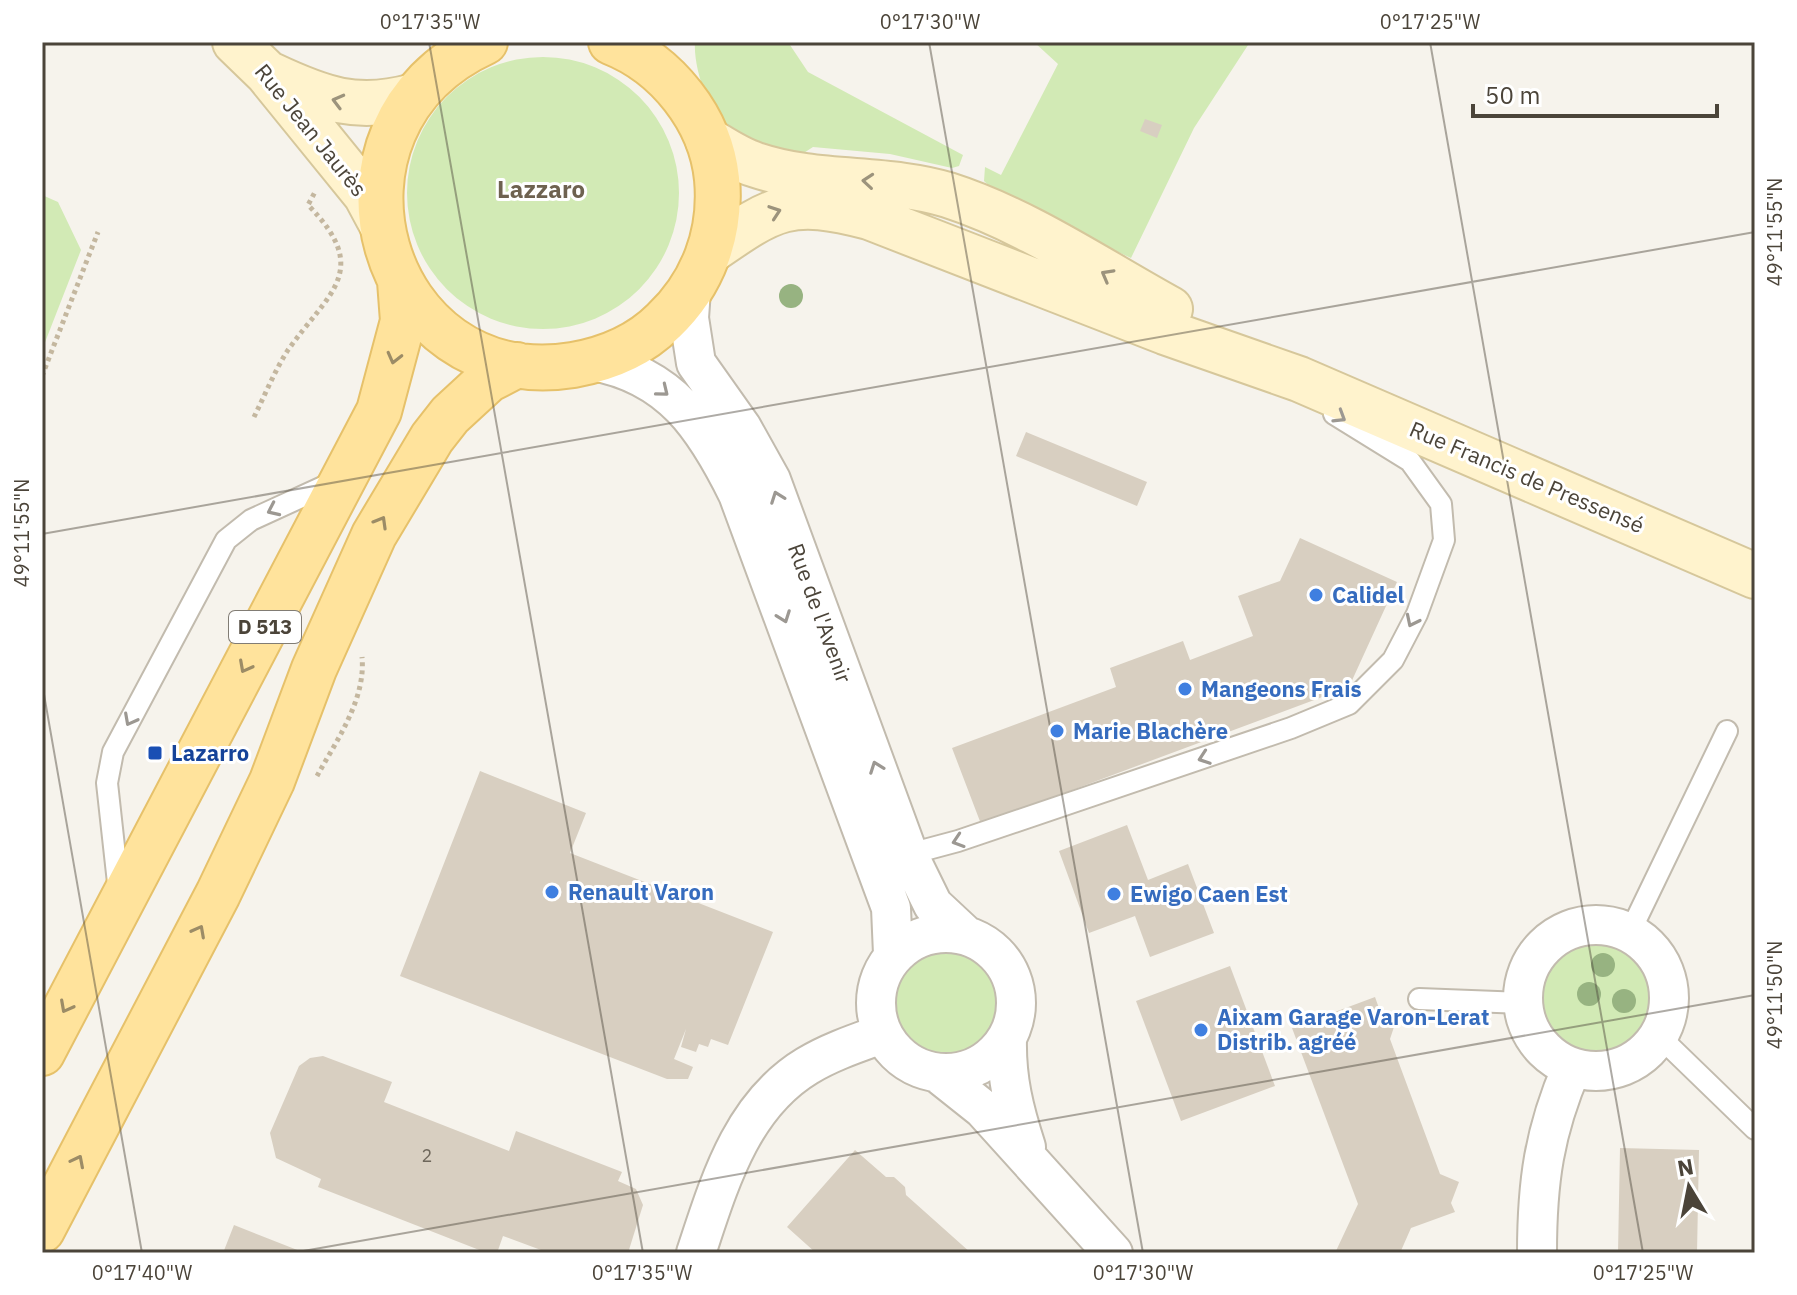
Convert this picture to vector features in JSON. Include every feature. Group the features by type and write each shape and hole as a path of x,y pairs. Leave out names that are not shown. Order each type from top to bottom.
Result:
{"main road":[{"name":"Rue Jean Jaurès","path":"235,42 267,73 366,195 381,223"},
{"path":"485,42 446,53 414,96 396,125 384,156 379,190 381,223 388,253 400,281 422,311 449,336 481,354 517,365 555,367 593,361 616,353 658,327 700,271 759,217 806,204 869,217 1299,379"},
{"path":"611,42 659,69 685,98 708,140 717,177 717,215 700,271"},
{"path":"675,42 685,98"},
{"path":"267,73 303,90 352,104 389,103 414,96"},
{"path":"708,140 755,165 788,173 894,183 946,195 989,210 1299,379"},
{"name":"D 513","path":"42,1053 379,411 403,321 400,281"},
{"name":"D 513","path":"42,1230 225,879 272,781 314,669 374,535 432,438 450,415 488,380 517,365"},
{"name":"Rue Francis de Pressensé","path":"1299,379 1755,576"}],"street":[{"name":"Rue de l'Avenir","path":"700,271 690,329 696,363 742,428 771,480 890,857 893,954"},
{"name":"Rue de l'Avenir","path":"593,361 641,374 664,390 688,412 724,466 890,857 963,933"},
{"path":"1587,925 1609,925 1630,932 1649,947 1666,978 1668,1014 1659,1036 1642,1055 1620,1067 1596,1071 1572,1067 1553,1057 1537,1042 1527,1023 1523,1003 1524,981 1533,960 1547,943 1565,931 1587,925"},
{"path":"1030,1161 1012,1101 1007,1071 1007,1039 1017,1008 1012,975 992,948 963,933 925,934 893,954 879,978 874,1006 882,1034 905,1061 939,1074 983,1109 1113,1253"},
{"path":"696,1253 720,1180 742,1132 779,1089 807,1066 882,1034"},
{"path":"939,1074 966,1071 990,1059 1007,1039"},
{"path":"1537,1253 1545,1141 1551,1115 1572,1067"}],"lane":[{"path":"933,241 946,195"},
{"path":"890,857 1291,728 1349,704 1393,660 1417,614 1444,540 1441,504 1430,484 1410,461 1327,409 1196,342"},
{"path":"120,904 107,783 113,752 120,737 226,540 251,520 344,478"},
{"path":"1630,932 1727,731"},
{"path":"1419,999 1523,1003"},
{"path":"1659,1036 1755,1129"}],"path":[{"path":"254,417 286,353 334,293 340,275 339,252 329,227 308,205"},
{"path":"42,376 98,232"}],"green space":[{"path":"695,42 788,42 808,72 963,155 959,166 952,168 890,154 813,147 796,158 736,138 719,120 705,94 697,66"},
{"path":"1034,42 1250,42 1194,128 1131,258 1003,199 984,181 985,167 1001,175 1058,64"},
{"path":"530,57 556,57 595,67 640,96 656,117 674,153 679,193 674,233 656,269 640,290 619,306 583,324 556,329 530,329 503,324 479,313 456,299 437,280 412,233 407,206 407,180 412,153 423,129 437,106 456,87 503,62"},
{"path":"42,195 58,202 81,250 42,350"},
{"path":"1597,943 1619,947 1637,959 1649,977 1653,999 1649,1021 1637,1039 1619,1051 1597,1055 1575,1051 1557,1039 1545,1021 1541,999 1545,977 1557,959 1575,947"},
{"path":"946,944 967,949 985,961 997,979 1002,1000 997,1021 985,1039 967,1051 946,1056 925,1051 907,1039 895,1021 890,1000 895,979 907,961 925,949"}],"building":[{"path":"1145,119 1162,125 1157,138 1140,131"},
{"path":"1026,432 1147,482 1137,506 1016,456"},
{"path":"1300,538 1397,582 1349,687 981,824 952,748 1116,687 1110,668 1183,641 1190,660 1253,636 1238,596 1280,581"},
{"name":"Renault Varon","path":"480,771 586,813 570,853 773,932 728,1045 711,1039 708,1047 699,1044 696,1052 681,1047 686,1029 674,1059 693,1067 688,1079 667,1079 400,976"},
{"path":"1127,825 1148,880 1188,864 1214,933 1150,957 1135,916 1089,933 1059,851"},
{"name":"Aixam Garage Varon-Lerat Distrib. agréé","path":"1230,966 1275,1086 1181,1121 1136,1001"},
{"path":"1375,997 1380,1011 1397,1018 1390,1039 1440,1174 1459,1182 1451,1203 1455,1212 1411,1228 1400,1253 1335,1253 1358,1204 1292,1028"},
{"path":"323,1056 392,1082 384,1102 509,1151 516,1131 622,1172 618,1181 636,1189 643,1205 628,1253 549,1253 503,1236 497,1253 487,1253 318,1187 321,1179 276,1158 270,1133 299,1066 310,1058"},
{"path":"1620,1148 1699,1150 1697,1253 1618,1253"},
{"path":"855,1150 886,1177 894,1177 905,1187 906,1195 971,1253 816,1253 787,1227"},
{"path":"234,1225 305,1253 223,1253"}],"place":[{"name":"Calidel","path":"1316,595"},
{"name":"Mangeons Frais","path":"1185,689"},
{"name":"Marie Blachère","path":"1057,731"},
{"name":"Lazarro","path":"155,753"},
{"name":"Renault Varon","path":"552,892"},
{"name":"Ewigo Caen Est","path":"1114,894"},
{"name":"Aixam Garage Varon-Lerat Distrib. agréé","path":"1201,1030"}],"district":[{"name":"Lazzaro","path":"541,190"}]}
